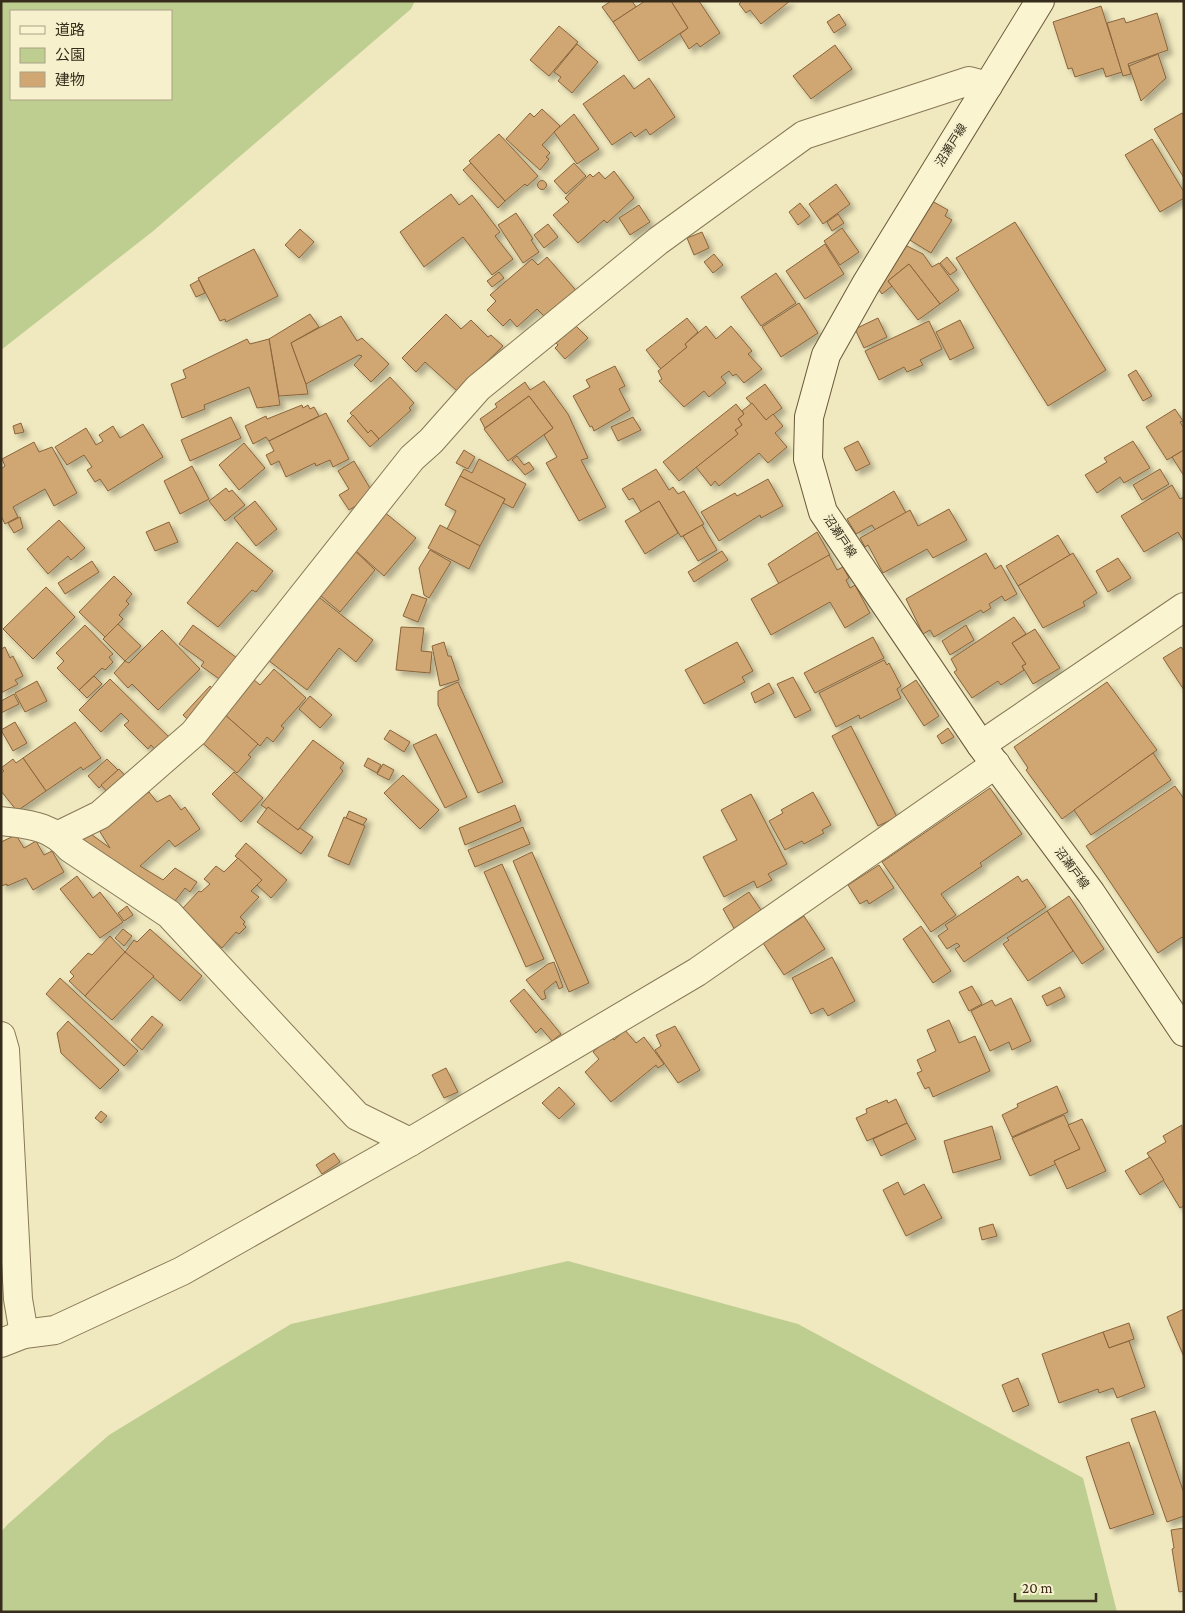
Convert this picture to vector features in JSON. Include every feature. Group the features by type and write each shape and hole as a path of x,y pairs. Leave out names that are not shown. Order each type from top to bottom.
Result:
{"street":[{"name":"沼瀬戸線","path":"1040,1 866,284 826,355 809,417 808,459 823,512 988,755 1091,893 1184,1032"},
{"path":"59,835 100,815 194,733 412,458 431,441 478,388 658,241 804,135 969,81 988,86"},
{"path":"1,1036 5,1050 18,1299 13,1339 54,1330 182,1270 410,1142 697,972 1184,607"},
{"path":"1,821 31,825 59,835 70,848 169,914 357,1116 410,1142"}],"green space":[{"path":"1,1 415,1 411,9 152,232 1,350"},
{"path":"568,1261 798,1324 1083,1478 1117,1612 1,1612 1,1532 109,1435 291,1324"}],"building":[{"path":"611,1 632,1 636,7 613,22 602,7"},
{"path":"645,1 671,1 688,28 639,61 613,22"},
{"path":"671,1 699,1 720,33 700,47 697,43 689,49 680,34 688,28"},
{"path":"742,1 790,1 761,24 750,10 746,13 739,4"},
{"path":"1101,6 1122,72 1106,77 1103,68 1075,77 1072,68 1068,69 1053,22"},
{"path":"1157,13 1168,50 1128,64 1131,74 1123,76 1107,23 1124,18 1126,23"},
{"path":"839,14 846,25 834,33 827,22"},
{"path":"559,26 578,42 549,76 530,60"},
{"path":"577,44 598,62 572,93 558,81 561,77 554,72"},
{"path":"835,45 852,69 811,99 793,76"},
{"path":"1158,54 1166,78 1141,101 1129,66"},
{"path":"624,75 634,89 649,78 675,117 650,135 646,129 635,137 631,132 612,145 583,104"},
{"path":"542,109 560,126 542,145 550,153 546,157 549,159 540,170 506,139 530,113 534,117"},
{"path":"1182,113 1184,116 1184,178 1154,129"},
{"path":"574,114 599,149 577,164 554,132"},
{"path":"499,134 538,176 505,201 469,161"},
{"path":"1152,139 1184,192 1184,198 1160,212 1125,155"},
{"path":"471,163 505,201 498,208 463,170"},
{"path":"574,163 586,176 566,194 554,181"},
{"path":"614,171 634,198 607,223 604,220 578,243 553,215 569,202 565,198 590,174 593,177 599,172 605,179"},
{"path":"542,180 547,185 542,190 537,185"},
{"path":"836,184 850,204 823,224 809,204"},
{"path":"451,194 459,205 472,195 500,232 495,236 513,259 492,275 463,237 424,267 400,232"},
{"path":"932,201 948,210 945,216 952,220 931,253 908,239"},
{"path":"800,203 810,216 798,225 789,212"},
{"path":"639,205 650,222 630,235 619,218"},
{"path":"516,213 539,252 523,263 498,225"},
{"path":"838,214 844,223 832,231 827,222"},
{"path":"1015,222 1106,370 1048,406 956,258"},
{"path":"548,224 558,237 544,248 534,235"},
{"path":"842,228 859,252 840,265 824,241"},
{"path":"300,229 314,242 299,258 285,245"},
{"path":"702,232 709,248 694,255 687,238"},
{"path":"825,244 844,274 805,299 786,271"},
{"path":"903,244 923,254 932,267 939,263 959,290 940,304 909,264 888,281 892,286 882,294 876,286"},
{"path":"254,249 278,296 226,322 225,319 220,321 198,278"},
{"path":"714,254 723,265 713,273 704,262"},
{"path":"547,257 580,295 546,318 537,309 517,327 510,319 503,326 487,310 496,301 490,295 532,259 538,265"},
{"path":"947,257 957,270 950,275 940,263"},
{"path":"909,264 940,304 918,320 888,281"},
{"path":"499,272 504,278 492,287 487,281"},
{"path":"776,273 796,303 761,326 741,297"},
{"path":"199,280 205,293 196,297 190,285"},
{"path":"799,303 818,333 781,357 762,327"},
{"path":"310,314 319,327 291,343 308,394 279,396 269,339"},
{"path":"446,314 461,329 471,320 488,337 491,335 503,346 457,391 425,362 416,372 402,358"},
{"path":"341,316 357,341 362,338 389,364 371,382 354,365 362,356 359,355 306,384 291,343"},
{"path":"687,318 698,332 685,344 687,347 661,369 646,350"},
{"path":"878,318 887,337 864,348 855,329"},
{"path":"960,320 974,348 950,360 936,332"},
{"path":"929,321 942,349 920,360 923,365 907,372 904,367 879,380 865,351"},
{"path":"576,326 588,338 565,359 555,348 558,345 556,343"},
{"path":"706,326 716,339 731,326 752,351 748,354 762,369 744,383 736,374 733,376 729,371 721,377 726,383 709,397 704,391 684,407 659,381 662,379 658,371 687,347 685,344"},
{"path":"247,339 250,344 269,339 280,405 257,408 249,387 204,405 205,409 182,418 171,384 186,378 183,370"},
{"path":"615,366 625,386 619,389 630,410 594,431 573,396 590,387 586,380"},
{"path":"1136,370 1152,396 1143,401 1128,375"},
{"path":"390,377 414,403 409,408 411,410 379,439 371,430 368,433 350,413"},
{"path":"544,381 568,414 588,458 581,460 606,507 579,521 546,463 557,457 544,435 553,428 529,396 485,428 480,419 497,407 495,404 525,382 530,390"},
{"path":"765,384 782,408 766,420 746,398"},
{"path":"529,396 553,428 508,461 484,429"},
{"path":"752,403 766,420 773,414 783,426 775,433 787,447 768,463 759,453 719,486 715,481 711,486 696,467 738,434 735,430 742,425 738,419 744,414 742,411"},
{"path":"736,404 744,414 738,419 742,425 735,430 738,434 679,481 663,462"},
{"path":"302,405 303,408 308,405 310,409 314,407 319,416 269,441 266,437 253,444 245,426 266,416 267,419"},
{"path":"1175,409 1183,421 1180,422 1184,428 1184,450 1167,460 1146,427"},
{"path":"326,413 349,459 333,467 330,460 316,466 315,463 286,477 279,461 271,465 266,455 274,451 269,441"},
{"path":"353,415 368,433 371,430 379,439 370,447 347,421"},
{"path":"231,417 241,438 190,461 181,440"},
{"path":"633,417 641,430 618,441 611,427"},
{"path":"21,423 24,432 15,434 13,426"},
{"path":"143,424 163,457 108,491 100,479 95,482 87,470 92,467 84,455 67,465 55,447 86,428 96,445 103,441 99,435 113,426 120,438"},
{"path":"858,441 870,464 856,471 844,448"},
{"path":"1133,441 1150,468 1124,483 1120,477 1097,493 1085,475 1107,462 1104,458"},
{"path":"34,442 39,452 52,447 77,493 54,506 45,489 13,507 18,517 5,524 1,516 1,469 5,466 2,459"},
{"path":"244,443 265,468 239,490 219,465"},
{"path":"464,450 475,457 468,469 456,463"},
{"path":"1184,450 1184,476 1172,457"},
{"path":"517,456 524,465 529,462 534,469 525,475 512,460"},
{"path":"479,459 526,484 513,508 503,503 505,499 460,476 464,469 472,473"},
{"path":"354,461 374,495 349,510 339,495 349,489 338,471"},
{"path":"192,466 209,499 180,514 164,481"},
{"path":"656,469 669,490 673,487 678,494 684,491 704,524 681,537 659,501 641,512 633,498 629,500 622,489"},
{"path":"1160,469 1169,484 1142,500 1133,485"},
{"path":"460,476 505,499 480,546 447,529 456,511 445,505"},
{"path":"768,479 783,506 761,518 760,515 719,541 701,512 735,493 737,496"},
{"path":"1172,485 1180,499 1184,497 1184,542 1178,532 1144,552 1121,516"},
{"path":"226,488 229,492 232,490 245,505 225,521 209,501"},
{"path":"894,491 906,513 875,530 872,525 856,534 847,519"},
{"path":"255,501 277,529 256,546 234,518"},
{"path":"659,501 678,533 645,554 625,521"},
{"path":"949,509 967,540 933,558 927,549 883,573 868,545 865,547 860,538 910,510 918,526"},
{"path":"383,511 416,538 384,576 347,543"},
{"path":"20,517 23,528 14,533 8,523"},
{"path":"59,520 85,548 71,560 68,556 48,574 27,549"},
{"path":"169,522 178,542 155,551 146,532"},
{"path":"440,525 480,546 469,569 428,548"},
{"path":"702,525 717,550 698,561 683,536"},
{"path":"817,532 830,555 779,584 768,564"},
{"path":"1058,535 1070,555 1018,586 1006,566"},
{"path":"237,542 273,571 256,592 252,590 218,627 187,603"},
{"path":"347,543 375,570 340,612 308,585"},
{"path":"430,550 451,562 429,598 424,595 419,568"},
{"path":"722,551 728,560 694,582 688,572"},
{"path":"986,553 995,569 1001,565 1017,594 1005,601 1002,596 989,604 991,608 983,613 981,610 934,637 930,630 923,634 906,599"},
{"path":"1073,553 1097,593 1083,602 1085,606 1043,628 1018,586"},
{"path":"829,555 837,570 843,567 849,578 846,580 850,588 855,585 870,613 845,628 830,602 771,635 751,599"},
{"path":"1118,558 1131,578 1108,592 1096,571"},
{"path":"92,561 99,572 65,594 58,583"},
{"path":"114,576 132,594 126,601 129,604 119,615 123,619 105,637 79,612"},
{"path":"46,587 75,617 33,659 3,629"},
{"path":"310,590 373,640 356,662 339,648 307,690 264,657"},
{"path":"412,594 427,599 418,622 403,616"},
{"path":"1014,617 1026,634 1012,643 1026,664 1022,666 1024,670 1001,685 998,681 972,698 954,672 957,670 951,659"},
{"path":"118,624 141,646 125,661 103,639"},
{"path":"85,625 113,654 109,657 113,662 105,670 102,668 79,690 57,668 64,661 56,653"},
{"path":"193,625 241,661 225,683 201,666 204,662 179,644"},
{"path":"966,625 974,640 950,655 942,641"},
{"path":"401,627 424,628 421,651 432,652 430,673 396,670"},
{"path":"1035,629 1060,668 1033,684 1022,666 1026,664 1012,643"},
{"path":"162,630 200,669 158,710 132,684 128,688 114,673 125,661 129,663"},
{"path":"873,637 884,658 815,693 804,673"},
{"path":"444,642 459,680 440,686 432,646"},
{"path":"737,642 753,671 742,677 745,682 704,704 685,670"},
{"path":"5,647 10,658 13,656 23,676 15,680 18,684 1,693 1,649"},
{"path":"1181,647 1184,651 1184,690 1163,658"},
{"path":"884,660 887,665 889,663 901,686 897,689 901,698 860,719 859,715 836,727 819,693"},
{"path":"274,669 306,698 281,726 284,728 273,742 267,737 260,746 223,713 253,679 260,685"},
{"path":"94,676 102,684 87,698 79,690"},
{"path":"793,677 811,710 795,718 777,684"},
{"path":"110,679 177,745 160,755 151,745 148,749 124,725 129,721 121,713 101,732 79,710"},
{"path":"916,680 939,716 924,726 901,690"},
{"path":"37,681 47,701 25,712 15,693"},
{"path":"458,682 503,782 478,793 438,705 438,691"},
{"path":"1107,682 1157,750 1062,819 1026,770 1028,768 1014,747"},
{"path":"769,683 774,693 755,703 751,693"},
{"path":"210,686 219,695 192,724 183,715"},
{"path":"14,694 19,704 1,713 1,701"},
{"path":"310,696 332,715 320,728 299,709"},
{"path":"223,713 258,744 248,755 251,757 237,773 199,740"},
{"path":"15,722 27,743 13,751 1,730"},
{"path":"75,722 101,758 83,770 81,767 46,791 23,758"},
{"path":"851,726 897,817 878,826 832,736"},
{"path":"948,728 954,737 942,744 937,736"},
{"path":"390,730 410,742 404,752 384,739"},
{"path":"436,734 467,797 445,808 413,745"},
{"path":"313,740 344,763 340,768 343,771 298,830 261,805"},
{"path":"1153,753 1171,780 1091,835 1074,810"},
{"path":"23,758 46,791 17,811 1,791 1,773 4,771 1,768 13,759 16,763"},
{"path":"368,758 381,765 377,773 364,766"},
{"path":"107,759 118,770 99,788 88,776"},
{"path":"383,764 394,770 389,780 377,774"},
{"path":"119,769 133,784 115,801 101,785"},
{"path":"234,772 263,798 241,822 212,794"},
{"path":"403,775 439,810 420,829 384,793"},
{"path":"1175,786 1184,799 1184,939 1182,937 1158,953 1086,846"},
{"path":"990,788 1022,834 980,863 982,866 941,894 956,915 931,932 882,862"},
{"path":"149,792 157,802 170,795 181,810 185,807 200,829 175,847 169,840 140,866 163,880 175,868 197,882 190,892 185,888 168,910 75,839 88,832 110,848 97,827"},
{"path":"813,792 831,825 822,830 824,833 804,844 802,841 785,850 769,821 783,813 781,810"},
{"path":"751,794 787,864 768,874 772,880 757,888 754,881 724,897 703,857 737,840 721,810"},
{"path":"515,805 521,821 465,845 459,828"},
{"path":"268,807 298,830 300,828 313,837 301,854 257,822"},
{"path":"349,811 367,819 363,825 346,818"},
{"path":"344,817 365,826 349,865 328,856"},
{"path":"523,827 530,844 475,867 468,850"},
{"path":"16,835 24,848 36,841 44,855 52,851 64,872 33,890 26,878 7,886 7,884 1,886 1,842"},
{"path":"246,843 287,880 271,898 257,885 262,880 235,856"},
{"path":"532,852 589,983 569,992 513,861"},
{"path":"238,858 262,880 251,891 259,897 240,917 245,922 243,924 246,927 239,934 236,932 222,948 181,910 199,891 201,892 210,884 204,879 216,866 224,872"},
{"path":"502,864 544,959 526,967 484,872"},
{"path":"879,865 894,888 869,904 867,900 860,904 848,885"},
{"path":"77,876 93,898 100,892 123,922 100,938 60,889"},
{"path":"1018,876 1022,882 1027,879 1046,907 964,962 955,949 960,946 957,943 947,949 938,936 948,929 945,925"},
{"path":"749,892 763,913 735,930 723,909"},
{"path":"1069,896 1104,949 1082,964 1047,911"},
{"path":"127,906 133,915 124,921 118,913"},
{"path":"1047,911 1073,951 1028,981 1003,944 1009,940 1007,938"},
{"path":"804,916 825,949 784,975 763,943"},
{"path":"921,926 951,971 933,983 903,939"},
{"path":"123,929 132,936 124,946 115,938"},
{"path":"150,929 202,976 180,1001 125,952 134,940 137,942"},
{"path":"110,936 125,952 85,996 69,981 74,976 70,972 88,953 92,955"},
{"path":"125,952 154,976 112,1020 85,996"},
{"path":"832,957 855,1001 828,1016 823,1008 811,1014 792,978"},
{"path":"554,962 563,987 559,989 556,981 544,991 546,998 542,1000 526,980 548,964"},
{"path":"60,978 138,1051 124,1066 46,994"},
{"path":"972,986 982,1004 969,1011 959,992"},
{"path":"1060,987 1065,997 1047,1006 1042,996"},
{"path":"524,989 561,1034 552,1041 541,1028 536,1033 510,1001"},
{"path":"1011,998 1031,1041 1012,1050 1009,1042 990,1051 971,1011 992,1000 995,1006"},
{"path":"152,1016 163,1025 142,1050 131,1040"},
{"path":"949,1020 959,1043 975,1036 990,1071 933,1097 929,1087 925,1089 917,1073 922,1071 917,1060 936,1051 927,1030"},
{"path":"68,1021 119,1070 100,1089 61,1053 57,1033"},
{"path":"675,1026 700,1070 678,1083 655,1050 661,1046 656,1035"},
{"path":"625,1030 636,1043 644,1037 664,1064 658,1068 656,1065 611,1102 585,1072 599,1059 593,1052 611,1036 614,1040"},
{"path":"446,1068 458,1092 444,1098 432,1075"},
{"path":"1057,1086 1068,1112 1012,1137 1002,1115 1018,1107 1017,1104"},
{"path":"559,1087 575,1104 559,1119 542,1103"},
{"path":"896,1099 907,1123 867,1141 856,1118 867,1113 866,1109 887,1100 888,1103"},
{"path":"101,1111 107,1116 101,1123 95,1118"},
{"path":"1064,1115 1080,1149 1054,1161 1056,1164 1030,1176 1012,1138"},
{"path":"1082,1119 1106,1171 1067,1189 1054,1161 1080,1149 1068,1125"},
{"path":"907,1123 916,1139 881,1156 873,1139"},
{"path":"1182,1125 1184,1206 1180,1208 1147,1153 1166,1142 1163,1136"},
{"path":"992,1126 1001,1159 953,1173 944,1141"},
{"path":"334,1153 340,1162 322,1174 316,1165"},
{"path":"1150,1157 1164,1180 1140,1195 1125,1171"},
{"path":"898,1182 904,1195 924,1184 942,1218 906,1236 883,1190"},
{"path":"993,1224 997,1236 982,1240 979,1228"},
{"path":"1184,1309 1184,1357 1167,1317"},
{"path":"1129,1323 1134,1339 1109,1348 1103,1332"},
{"path":"1103,1332 1109,1348 1129,1341 1145,1387 1117,1398 1113,1388 1099,1393 1098,1389 1059,1403 1042,1354"},
{"path":"1018,1378 1029,1405 1013,1412 1002,1385"},
{"path":"1155,1411 1184,1493 1184,1516 1167,1522 1131,1419"},
{"path":"1129,1442 1154,1514 1110,1529 1086,1457"},
{"path":"1184,1528 1184,1591 1179,1592 1171,1530"}]}
